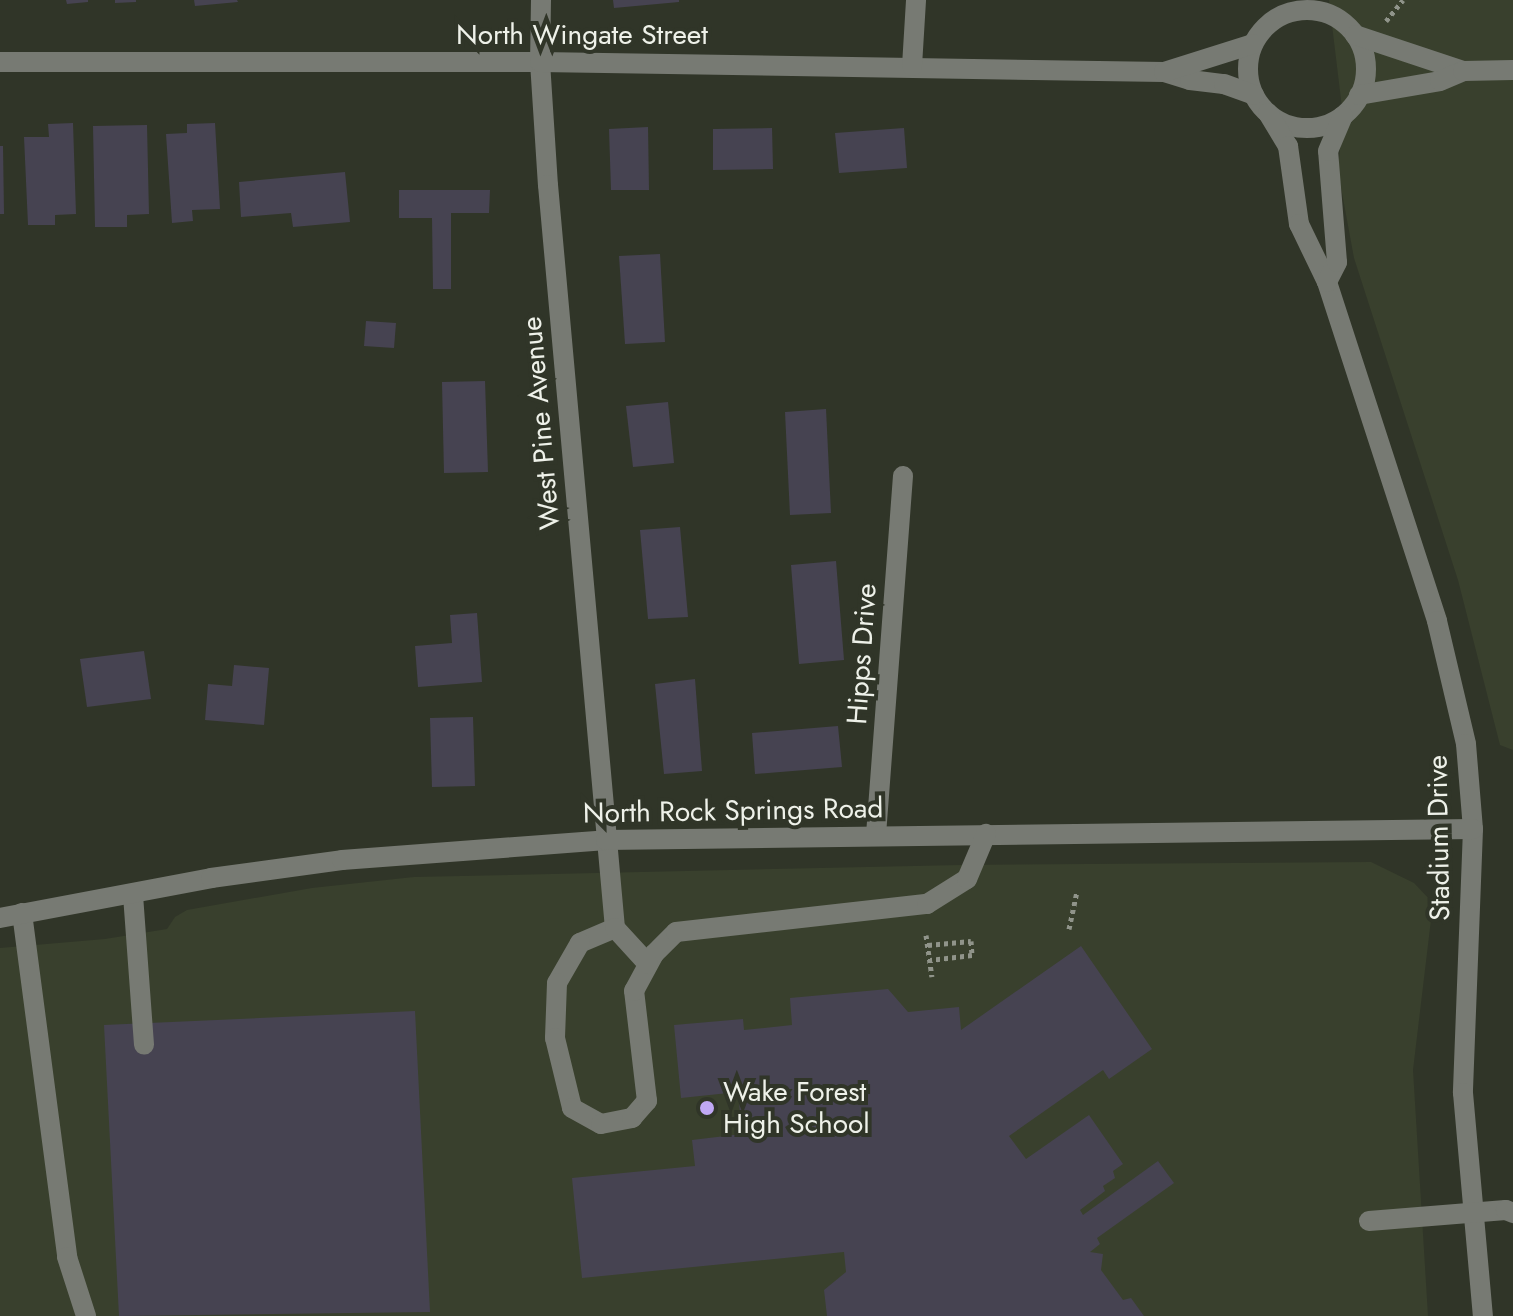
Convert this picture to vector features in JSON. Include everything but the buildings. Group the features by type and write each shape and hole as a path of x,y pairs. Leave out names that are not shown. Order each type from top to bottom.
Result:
{"street":[{"name":"West Pine Avenue","path":"541,0 540,62 615,928"},
{"path":"912,66 916,0"},
{"path":"1278,0 1248,63 1254,95 1268,113 1285,124 1305,128 1325,125 1343,116"},
{"path":"1327,282 1337,262 1328,151 1343,116 1359,95 1366,69 1333,0"},
{"path":"1258,37 1293,11 1327,13 1349,28 1463,71 1513,70"},
{"name":"North Wingate Street","path":"1164,72 1258,37"},
{"name":"North Wingate Street","path":"0,62 540,62 1164,72 1190,80 1224,84 1254,95"},
{"path":"1359,95 1440,81 1463,71"},
{"name":"Stadium Drive","path":"1268,113 1288,146 1299,224 1327,282 1437,621 1466,744 1473,829 1463,1093 1471,1213 1483,1316"},
{"name":"Hipps Drive","path":"876,835 903,476"},
{"name":"North Rock Springs Road","path":"0,918 211,878 342,860 606,840 1473,829"},
{"path":"648,964 615,928 580,943 557,983 555,1038 572,1108 601,1124 632,1118 647,1101 634,991 648,964 676,932 927,904 967,879 986,834"},
{"path":"133,895 144,1045"},
{"path":"22,913 67,1257 86,1316"},
{"path":"1369,1221 1513,1213"}],"path":[{"path":"1384,24 1403,0"},
{"path":"1069,929 1077,891"},
{"path":"926,935 932,977"},
{"path":"928,945 971,941 972,955 930,960"}],"shaded area":[{"path":"1329,0 1513,0 1513,750 1500,745 1458,580 1354,258 1338,171 1343,116"},
{"name":"Wake Forest High School","path":"1371,862 1414,883 1433,903 1413,1070 1428,1316 0,1316 0,948 105,939 167,929 175,917 187,910 312,888 414,877 961,865"}],"place":[{"name":"Wake Forest High School","path":"707,1108"}]}
